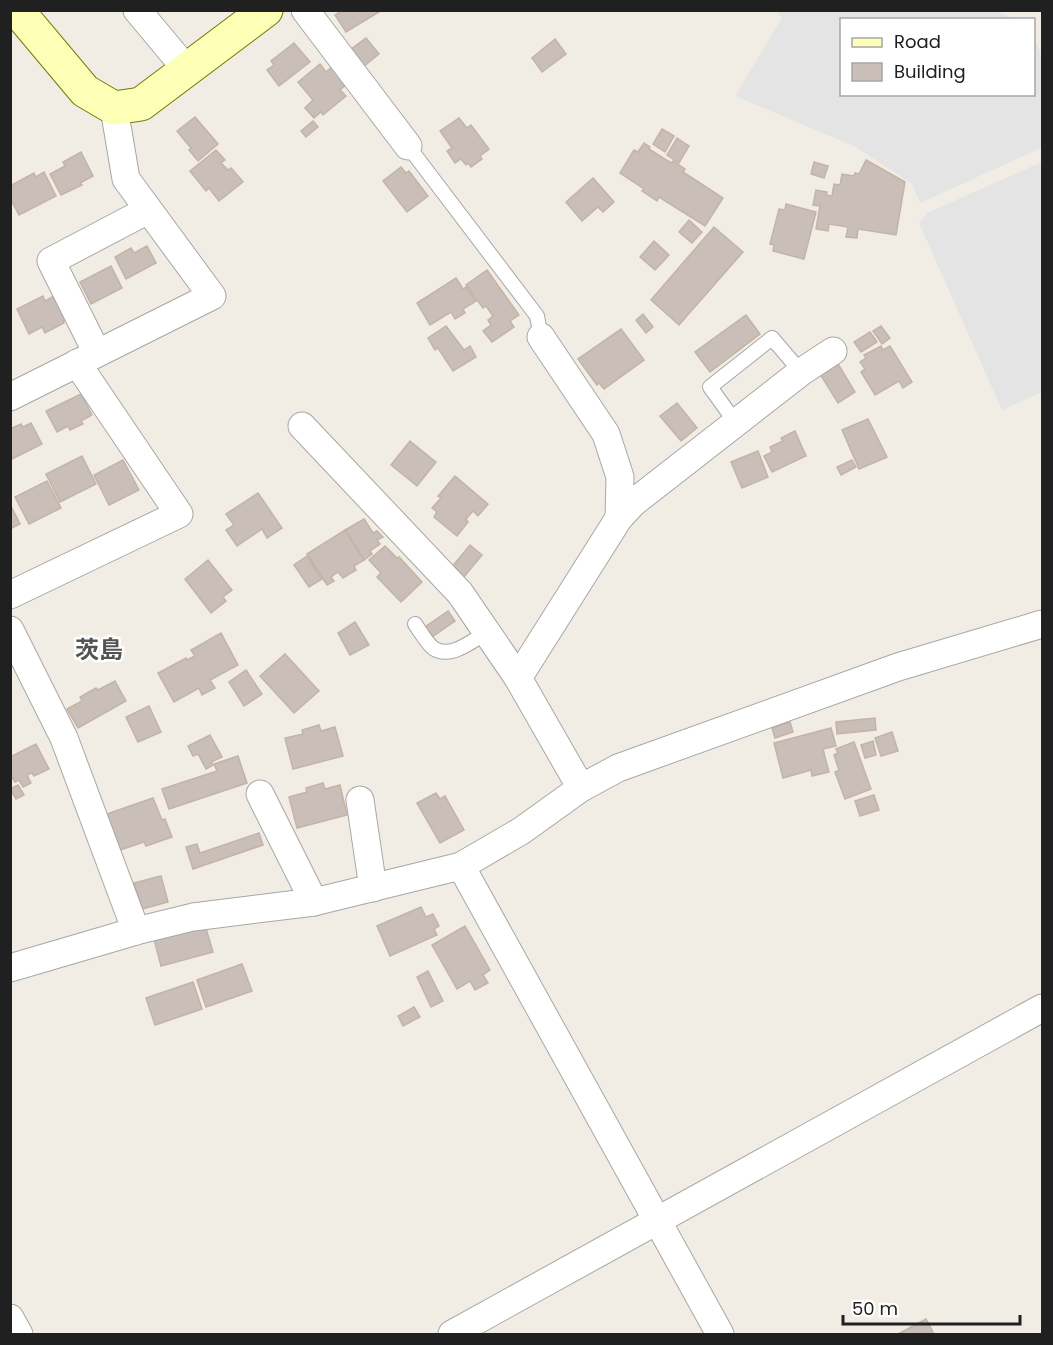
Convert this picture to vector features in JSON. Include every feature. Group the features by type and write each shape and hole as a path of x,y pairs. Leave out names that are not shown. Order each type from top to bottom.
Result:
{"street":[{"path":"17,10 85,91 114,108 141,104 266,10"},
{"path":"137,10 187,70"},
{"path":"305,10 408,146"},
{"path":"10,397 212,296 126,179 114,108"},
{"path":"10,595 178,514 87,358 51,261 148,210"},
{"path":"541,337 606,434 620,477 619,518"},
{"path":"518,678 619,518 633,503 801,372 832,351"},
{"path":"302,426 460,593 518,678 581,788"},
{"path":"10,968 136,931 193,917 314,902 461,866 521,831 581,788 618,768 887,671 1042,624"},
{"path":"10,630 64,738 136,931"},
{"path":"260,794 314,902"},
{"path":"360,800 374,888"},
{"path":"461,866 720,1335"},
{"path":"452,1335 1042,1008"},
{"path":"10,1318 19,1335"}],"lane":[{"path":"408,146 537,316 541,337"},
{"path":"736,423 710,387 772,339 801,372"},
{"path":"415,624 431,647 441,652 453,651 487,632"}],"shaded area":[{"path":"992,10 1012,18 840,18 840,96 1035,96 1035,38 1042,58 1042,151 1041,148 920,203 912,184 854,146 735,96 782,18 776,11"},
{"path":"1042,162 1042,392 1002,410 919,223 927,213"}],"building":[{"path":"343,10 382,10 346,32 335,15"},
{"path":"366,38 379,54 363,67 350,50"},
{"path":"555,39 566,54 542,72 532,58"},
{"path":"294,43 310,62 279,86 267,70 274,65 271,61"},
{"path":"320,64 326,72 333,66 347,84 340,90 346,96 323,115 321,112 314,118 305,108 313,100 298,82"},
{"path":"195,117 218,144 198,161 177,131"},
{"path":"459,118 467,128 471,125 489,149 480,156 482,159 471,167 461,159 455,163 447,151 452,148 440,131"},
{"path":"313,121 318,127 306,137 301,131"},
{"path":"662,129 674,136 665,152 653,144"},
{"path":"677,138 689,146 679,163 667,155"},
{"path":"644,143 650,147 649,149 671,163 673,161 685,169 683,172 723,198 705,226 659,197 657,201 620,173 634,150 638,152"},
{"path":"216,150 225,160 221,163 228,170 231,168 243,182 219,201 209,188 206,191 190,171"},
{"path":"81,152 93,176 80,183 82,185 61,195 50,174 65,166 63,162"},
{"path":"866,160 905,182 896,235 858,229 857,238 846,237 848,227 829,224 828,231 816,229 820,206 813,205 816,190 827,192 826,195 832,196 834,184 840,185 842,174 854,176 855,173 859,174"},
{"path":"814,162 828,166 824,178 811,174"},
{"path":"401,167 406,173 409,171 428,196 407,212 383,181"},
{"path":"44,172 56,196 19,215 10,198 10,186 34,173 36,177"},
{"path":"593,178 614,202 603,212 598,207 582,221 566,202"},
{"path":"786,204 816,212 804,259 773,251 774,245 770,244 779,209 785,210"},
{"path":"689,220 702,232 692,243 679,232"},
{"path":"714,227 743,252 679,325 651,300"},
{"path":"654,241 669,255 655,270 640,257"},
{"path":"147,246 156,263 126,279 115,257 131,248 134,253"},
{"path":"111,266 122,288 91,304 80,282"},
{"path":"487,270 519,315 510,321 514,327 492,342 483,331 491,325 488,320 493,316 486,306 483,308 466,285"},
{"path":"456,278 463,289 466,287 476,301 463,309 465,313 455,319 451,312 430,325 417,303"},
{"path":"58,294 70,318 45,333 42,327 29,334 17,309 43,296 45,301"},
{"path":"643,314 653,327 646,333 636,320"},
{"path":"746,315 760,334 710,372 695,352"},
{"path":"446,326 464,350 470,346 476,357 453,371 438,348 435,350 428,338"},
{"path":"881,326 890,338 882,344 873,331"},
{"path":"621,329 644,360 604,389 599,383 597,385 578,359"},
{"path":"870,332 877,342 861,352 854,342"},
{"path":"881,346 883,350 890,346 912,382 903,388 899,381 875,395 861,372 865,369 860,362 866,358 864,355"},
{"path":"838,364 855,392 838,403 820,374"},
{"path":"81,394 92,415 81,421 83,424 70,430 68,426 57,432 46,411"},
{"path":"677,403 697,428 681,441 660,416"},
{"path":"868,419 887,457 859,469 842,430"},
{"path":"31,423 42,444 10,460 10,429"},
{"path":"795,431 806,456 772,472 764,456 772,452 770,447 783,441 781,438"},
{"path":"410,441 436,462 417,486 391,465"},
{"path":"758,451 768,477 742,488 731,462"},
{"path":"82,456 96,484 60,502 46,474"},
{"path":"123,460 139,490 109,505 94,475"},
{"path":"852,460 856,467 841,475 837,467"},
{"path":"455,476 488,504 478,516 473,511 457,536 434,517 437,512 432,508 441,498 438,496"},
{"path":"47,481 61,508 29,524 15,497"},
{"path":"258,493 282,528 267,538 262,529 237,546 226,530 234,525 226,514"},
{"path":"10,504 20,524 10,529"},
{"path":"364,519 373,533 377,531 383,537 377,540 380,544 370,551 372,554 364,560 345,530"},
{"path":"345,530 364,560 354,566 356,570 343,578 338,572 331,577 334,581 327,585 307,554"},
{"path":"470,545 482,555 463,578 451,568"},
{"path":"385,546 397,558 399,557 422,582 401,602 377,577 381,573 369,560"},
{"path":"307,556 322,579 309,587 294,565"},
{"path":"208,560 232,590 223,597 226,601 211,613 185,579"},
{"path":"448,611 455,621 432,637 425,627"},
{"path":"355,622 369,645 350,655 338,633"},
{"path":"221,633 238,665 210,680 215,688 202,695 199,688 174,702 158,673 186,658 187,660 195,656 191,650"},
{"path":"285,654 319,691 294,713 260,676"},
{"path":"246,670 262,694 244,706 229,682"},
{"path":"115,681 126,701 78,728 67,709 82,701 80,697"},
{"path":"149,706 161,732 138,742 126,717"},
{"path":"875,718 876,730 837,734 836,722"},
{"path":"790,722 793,732 775,738 772,728"},
{"path":"319,725 321,731 335,727 343,756 293,769 285,738 303,734 302,730"},
{"path":"831,728 836,746 823,749 829,772 812,776 811,770 783,778 774,743"},
{"path":"892,732 898,751 881,756 875,738"},
{"path":"210,735 222,757 211,762 213,765 206,769 198,754 193,756 188,746"},
{"path":"873,741 876,755 865,758 861,745"},
{"path":"854,742 871,789 845,799 835,772 839,770 834,755 838,753 836,749"},
{"path":"36,744 49,769 34,776 32,773 27,775 31,783 23,787 19,780 15,782 10,774 10,757"},
{"path":"238,756 247,783 169,809 162,789 217,771 214,764"},
{"path":"323,783 325,789 340,785 347,815 297,828 289,797 307,792 306,788"},
{"path":"18,785 24,795 16,799 10,789"},
{"path":"436,793 440,799 445,796 464,830 440,843 417,803"},
{"path":"874,795 879,810 860,816 855,801"},
{"path":"153,798 172,837 146,846 144,842 120,850 107,814"},
{"path":"259,833 263,845 193,869 186,847 197,844 200,853"},
{"path":"161,876 168,902 142,909 134,883"},
{"path":"421,907 426,917 433,914 439,926 434,929 437,935 390,956 377,926"},
{"path":"205,925 213,952 161,966 154,939"},
{"path":"465,926 490,970 483,975 488,983 475,990 470,981 457,989 432,945"},
{"path":"242,964 252,991 206,1007 197,980"},
{"path":"428,971 443,1001 431,1007 417,977"},
{"path":"193,982 202,1009 155,1025 146,998"},
{"path":"414,1007 420,1017 403,1026 398,1016"},
{"path":"926,1319 934,1334 898,1334"}],"district":[{"name":"茨島","path":"99,650"}]}
